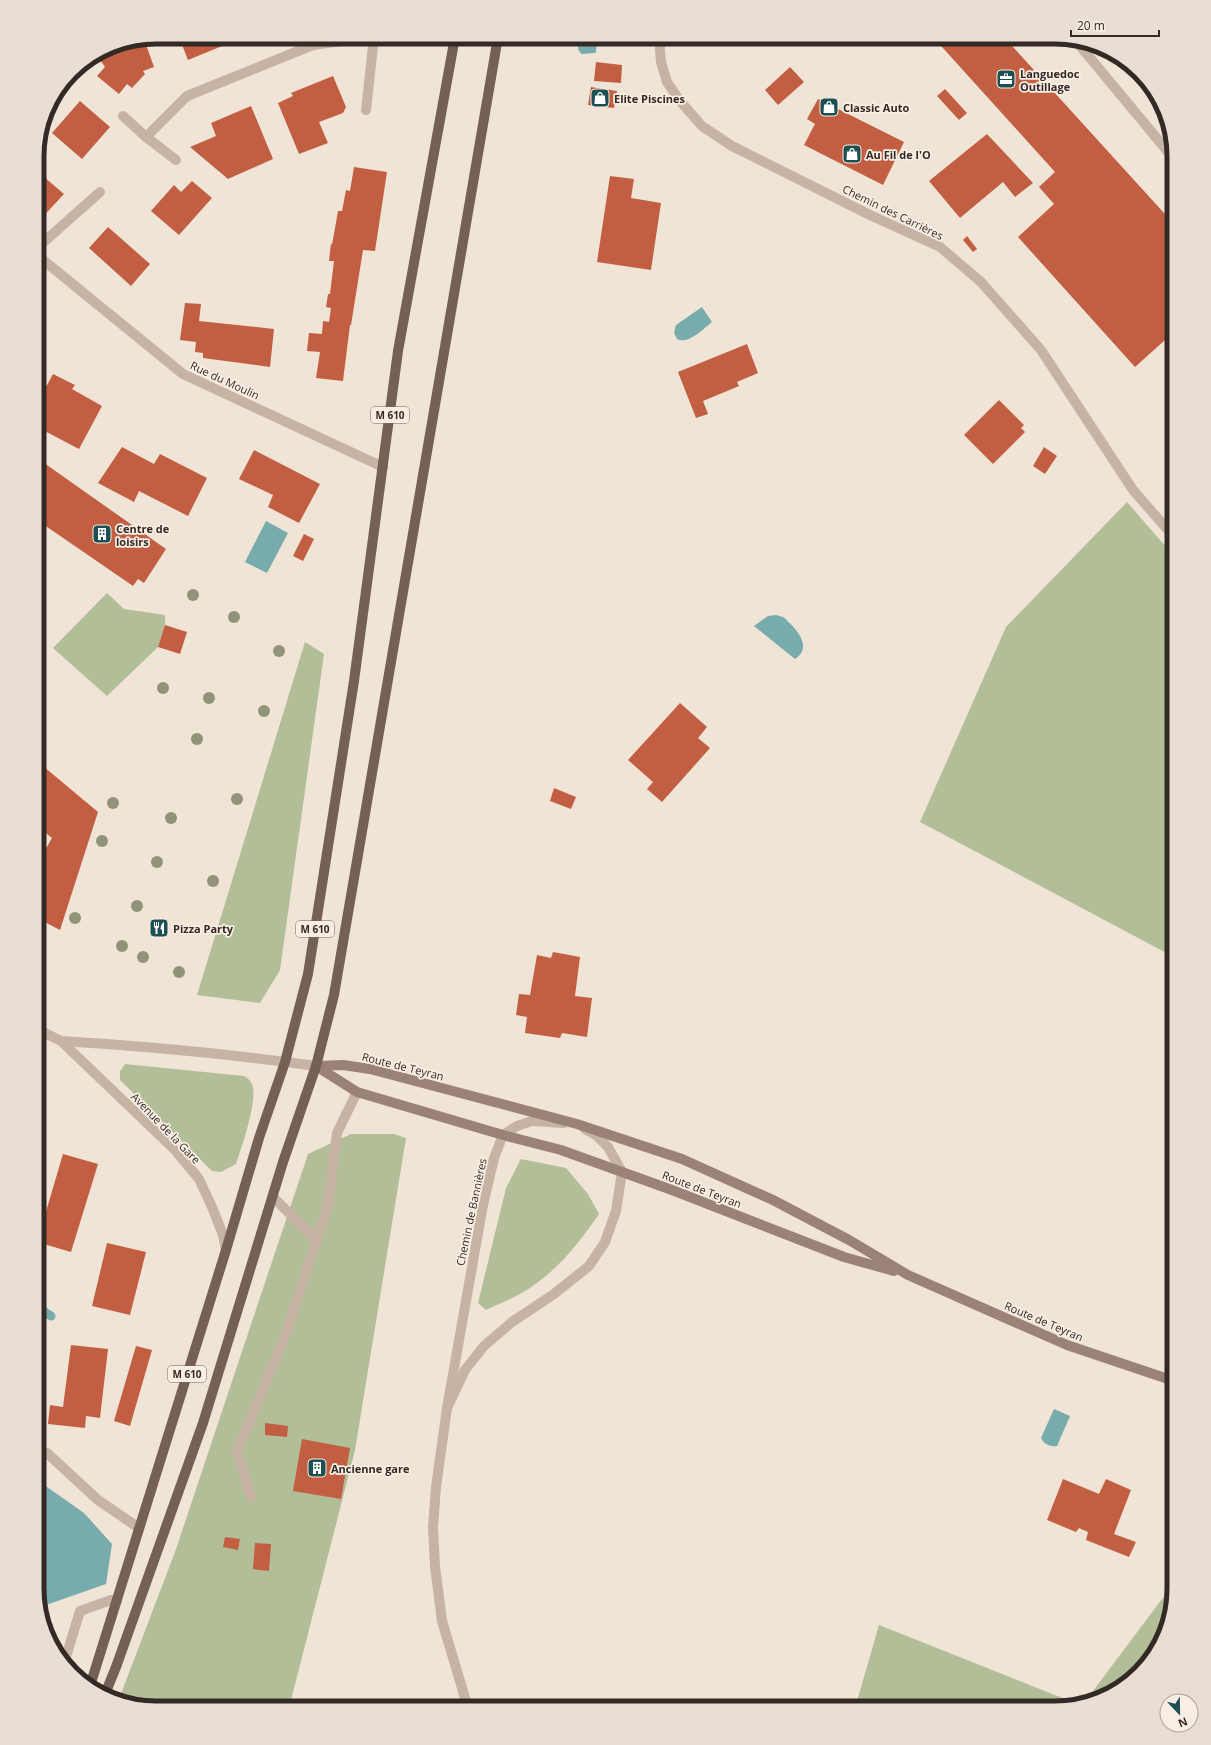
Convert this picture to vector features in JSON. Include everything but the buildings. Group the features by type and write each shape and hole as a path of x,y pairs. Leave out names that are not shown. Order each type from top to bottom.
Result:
{"main road":[{"name":"M 610","path":"92,1680 226,1250 259,1138 285,1062 308,974 336,802 398,351 454,44"},
{"name":"M 610","path":"107,1689 203,1423 273,1197 316,1066 335,987 497,44"}],"street":[{"path":"146,137 187,96 304,44"},
{"path":"366,110 372,44"},
{"name":"Chemin des Carrières","path":"660,44 661,62 667,82 680,101 702,126 732,146 940,248 981,282 1041,350 1133,490 1167,529"},
{"path":"1080,47 1167,150"},
{"path":"123,116 146,137 176,160"},
{"path":"44,242 100,192"},
{"name":"Rue du Moulin","path":"44,261 183,374 383,467"},
{"name":"Avenue de la Gare","path":"44,1032 61,1041 176,1152 199,1180 217,1221 226,1250"},
{"name":"Avenue de la Gare","path":"61,1041 148,1046 316,1066"},
{"name":"Route de Teyran","path":"316,1066 343,1065 370,1069 577,1124 682,1159 773,1200 849,1240 908,1275 1068,1345 1167,1379"},
{"name":"Route de Teyran","path":"316,1066 357,1092 503,1135 561,1150 672,1190 844,1257 908,1275"},
{"path":"252,1497 237,1452 286,1333 328,1205 337,1133 357,1092"},
{"path":"503,1135 517,1126 532,1121 577,1124 596,1135 608,1147 622,1172"},
{"name":"Chemin de Bannières","path":"466,1701 442,1622 435,1566 433,1527 435,1494 447,1408 483,1205 494,1158 503,1135"},
{"name":"Chemin de Bannières","path":"447,1408 465,1370 484,1346 512,1322 554,1294 589,1266 605,1242 616,1211 622,1172"},
{"path":"273,1197 316,1240"},
{"path":"46,1453 98,1500 139,1528"},
{"path":"66,1656 80,1611 111,1600 116,1601"}],"green space":[{"path":"1127,502 1167,548 1167,953 920,822 1006,627"},
{"path":"107,593 124,609 165,615 165,625 158,647 107,696 53,648"},
{"path":"305,642 324,654 280,970 260,1003 197,995"},
{"path":"125,1064 244,1076 249,1079 253,1089 252,1110 236,1164 221,1172 212,1171 120,1080 120,1071"},
{"path":"351,1134 394,1134 406,1138 355,1450 291,1701 149,1701 127,1697 121,1695 175,1552 308,1154"},
{"path":"521,1159 566,1168 588,1194 599,1214 564,1259 544,1278 520,1294 486,1310 478,1303 506,1188"},
{"path":"1167,1593 1163,1618 1152,1645 1144,1657 1123,1678 1111,1686 1090,1695"},
{"path":"879,1625 1068,1700 1055,1701 857,1701"}],"water":[{"path":"579,44 597,44 595,53 582,54 578,47"},
{"path":"702,307 712,322 691,338 686,340 677,339 674,333 676,325"},
{"path":"266,521 288,533 267,573 245,562"},
{"path":"776,615 783,617 788,621 801,637 803,649 795,659 754,626 768,616"},
{"path":"1054,1409 1070,1416 1057,1446 1046,1443 1041,1438"},
{"path":"44,1485 84,1513 112,1544 106,1584 49,1604 45,1602 44,1589"}],"waterway":[{"path":"44,1312 51,1316"}],"place":[{"name":"Languedoc Outillage","path":"1006,79"},
{"name":"Elite Piscines","path":"600,98"},
{"name":"Classic Auto","path":"829,107"},
{"name":"Au Fil de l'O","path":"852,154"},
{"name":"Centre de loisirs","path":"102,534"},
{"name":"Pizza Party","path":"159,928"},
{"name":"Ancienne gare","path":"317,1468"}]}
